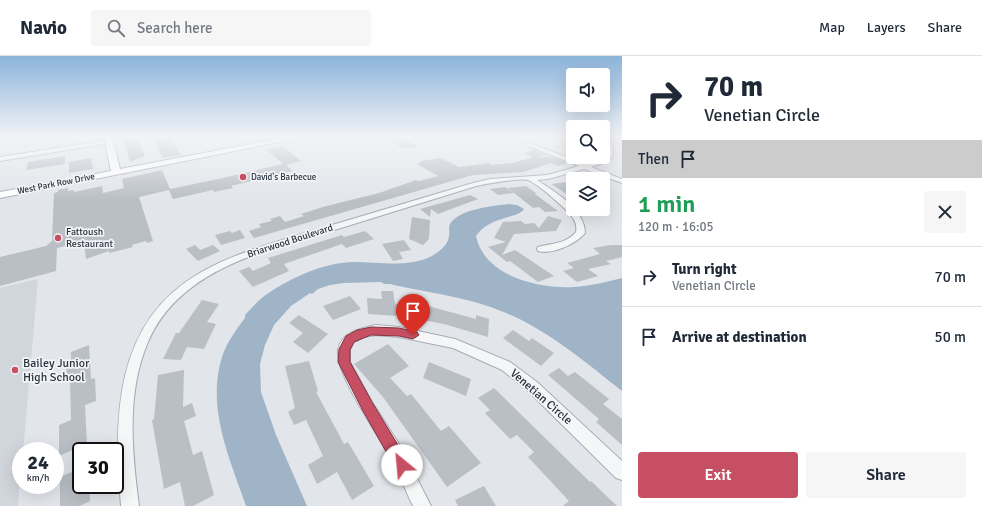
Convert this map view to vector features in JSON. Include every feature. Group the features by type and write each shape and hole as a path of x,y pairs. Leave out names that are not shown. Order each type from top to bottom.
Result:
{"main road":[{"path":"111,158 116,173"},
{"name":"West Park Row Drive","path":"0,195 193,158"}],"street":[{"path":"563,158 622,181"},
{"name":"Briarwood Boulevard","path":"130,506 127,482 125,420 130,379 139,347 156,317 174,296 208,272 253,252 475,184 490,181 548,177 591,164"},
{"path":"531,179 568,206 580,222 580,231 575,239 564,244 541,249"},
{"name":"Venetian Circle","path":"422,506 396,452 367,407 344,362 344,349 350,339 361,333 376,330 399,332 455,344 506,366 532,386 622,472"}],"shaded area":[{"name":"Bailey Junior High School","path":"38,279 24,442 12,442 12,494 19,494 18,506 0,506 0,288"}],"water":[{"path":"509,204 517,205 524,209 516,215 495,221 476,236 481,250 490,261 501,270 514,277 529,282 545,286 560,287 586,286 622,278 622,391 552,338 522,320 506,313 463,299 384,284 381,282 330,285 318,289 312,294 310,293 291,306 274,325 265,345 260,364 261,392 276,435 307,506 246,506 222,433 218,414 217,395 218,376 222,357 229,341 245,318 245,315 267,294 287,282 319,268 354,262 403,263 423,260 441,250 445,245 448,239 449,226 454,219 477,209"}],"building":[{"path":"53,158 65,158 65,164 26,170 28,162"},
{"path":"91,158 93,169 69,173 69,162"},
{"path":"129,158 140,158 130,162"},
{"path":"276,158 297,158 301,161 286,165 293,171 231,186 233,188 214,192 213,190 173,199 169,190 139,197 153,241 147,243 146,241 132,245 133,247 109,253 109,251 86,259 84,242 57,248 56,271 0,286 0,257 46,246 52,241 54,193 58,192 58,190 68,188 68,191 74,190 74,192 102,186 103,193 124,188 122,179 162,170 170,189 283,164"},
{"path":"441,158 459,167 489,163 491,165 513,163 530,158 555,158 566,162 566,164 558,166 551,163 523,172 473,175 254,238 249,231 261,227 259,224 272,221 270,219 280,216 285,222 304,216 301,214 323,207 379,193 416,180 419,181 438,176 417,164 422,162 421,161"},
{"path":"566,182 566,194 551,184"},
{"path":"526,186 558,211 545,212 539,207 533,208 508,188"},
{"path":"505,187 514,193 498,195 490,189"},
{"path":"470,195 478,199 438,214 431,209 430,217 420,209"},
{"path":"548,216 562,220 556,231 514,234 502,255 515,250 554,276 538,282 510,261 507,262 488,247 506,242 494,238 503,222 521,221 525,224 534,223 539,228"},
{"path":"412,217 430,220 429,239 423,245 409,239"},
{"path":"240,230 245,238 221,245 215,235 230,231 232,233"},
{"path":"365,231 374,239 346,248 342,244 284,264 289,271 253,287 239,271 249,267 253,271 271,263 268,258 342,235 344,237"},
{"path":"404,240 411,250 399,252 403,259 393,261 382,244"},
{"path":"195,245 200,250 213,245 220,251 198,261 186,249"},
{"path":"622,245 622,257 606,261 611,264 588,269 598,276 577,282 563,271 574,268 567,263 600,254 593,248"},
{"path":"381,291 393,291 395,304 428,311 428,306 476,319 476,315 489,319 488,337 444,324 396,315 368,314 367,298 382,299"},
{"path":"350,296 361,309 333,320 323,306"},
{"path":"202,300 219,304 207,322 216,324 204,349 187,347 181,360 163,359 176,333 179,333"},
{"path":"299,315 328,334 308,353 293,342 303,333 289,323"},
{"path":"513,330 529,341 532,338 554,353 541,366 503,338"},
{"path":"388,344 409,366 390,378 407,396 411,394 441,431 449,426 481,463 447,487 383,397 354,364"},
{"path":"89,345 91,379 95,378 96,401 85,405 87,442 72,442 72,450 64,454 64,442 59,442 59,425 71,420 70,379 67,380 66,361 71,359 71,352"},
{"path":"309,361 318,391 316,392 344,444 348,442 374,486 352,500 337,472 317,484 308,465 323,456 306,420 294,425 288,412 295,408 285,366"},
{"path":"429,362 471,379 466,396 423,378"},
{"path":"559,368 568,376 575,372 609,399 603,404 622,419 622,445 596,422 599,419 548,375"},
{"path":"184,370 183,407 192,403 196,416 184,421 193,455 202,451 214,495 193,506 185,506 180,482 164,489 152,420 154,419 158,375"},
{"path":"494,388 590,482 591,481 617,506 563,506 569,501 528,457 534,452 517,435 510,439 485,413 490,410 478,398"},
{"path":"72,472 72,494 90,494 90,501 80,506 60,506 60,494 64,494 64,475"},
{"path":"484,486 496,506 458,506 455,500"}],"place":[{"name":"David's Barbecue","path":"243,177"},
{"name":"Fattoush Restaurant","path":"58,238"},
{"name":"Bailey Junior High School","path":"15,370"}],"route":[{"path":"402,465 396,452 367,407 344,362 344,349 350,339 361,333 376,330 413,335"}]}
